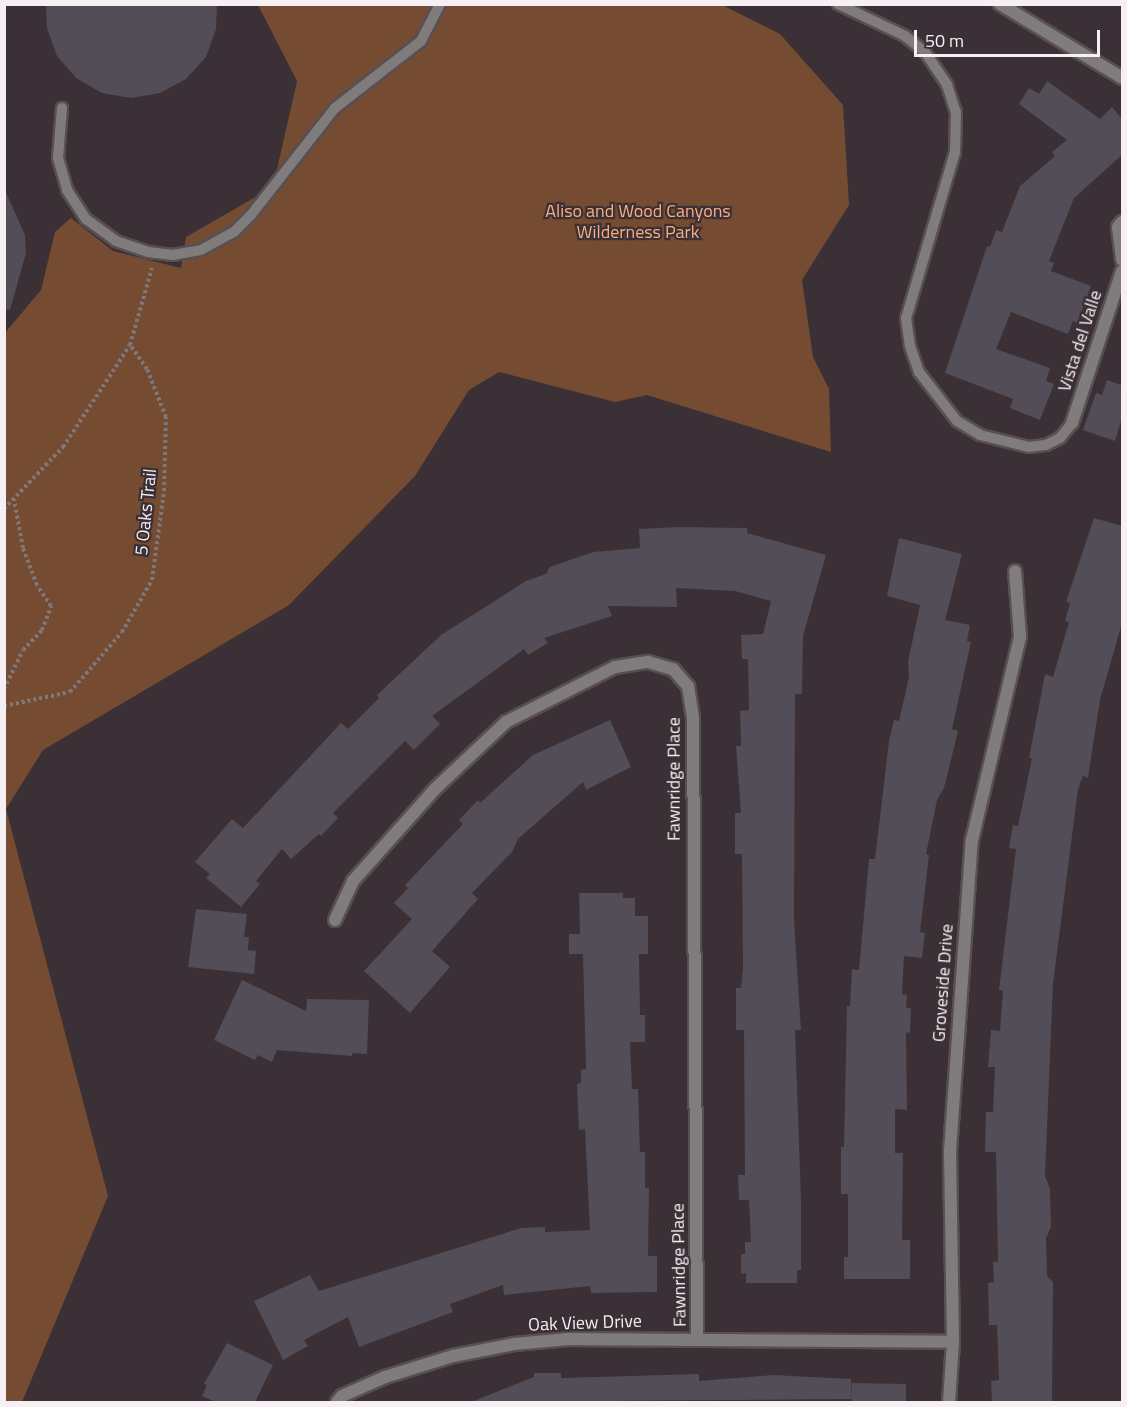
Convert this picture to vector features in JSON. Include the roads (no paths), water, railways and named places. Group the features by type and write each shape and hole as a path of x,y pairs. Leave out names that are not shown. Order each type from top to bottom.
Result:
{"street":[{"path":"1000,4 1122,78"},
{"path":"1122,222 1118,227 1122,260"},
{"name":"Vista del Valle","path":"1072,423 1122,271"},
{"name":"Groveside Drive","path":"949,1402 953,1342 950,1151 972,840 1020,637 1015,571"},
{"name":"Fawnridge Place","path":"335,920 353,881 435,789 506,722 615,668 648,662 673,669 688,686 693,717 698,1340"},
{"name":"Oak View Drive","path":"337,1402 342,1396 385,1377 453,1356 514,1344 569,1339 953,1342"}],"lane":[{"path":"62,108 58,158 75,206 98,230 116,241 156,253 201,250 234,232 323,120 422,40 440,4"},
{"path":"838,4 905,36 925,52 947,85 956,112 955,152 906,318 919,372 957,421 980,435 1029,447 1046,445 1060,438 1072,423"}],"park label":[{"name":"Aliso and Wood Canyons Wilderness Park","path":"638,222"}]}
